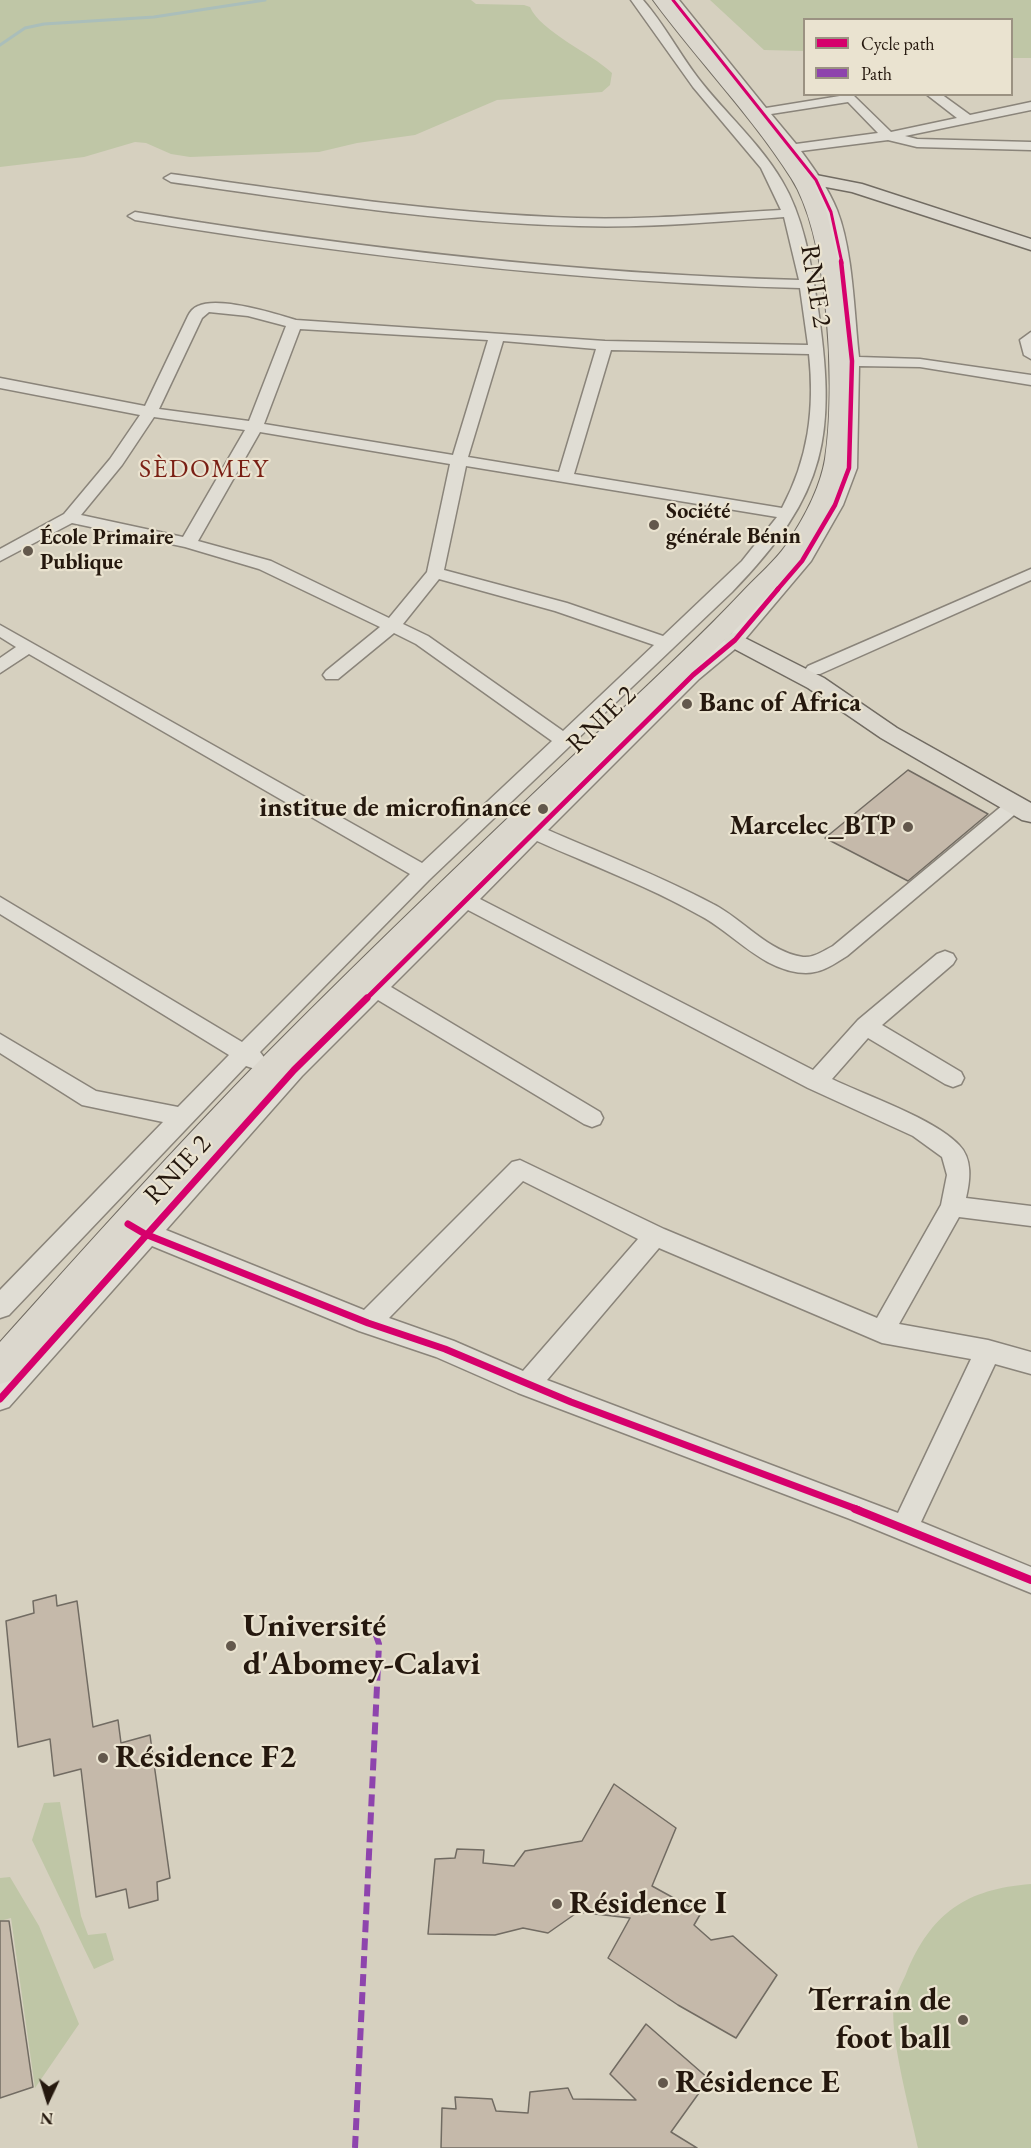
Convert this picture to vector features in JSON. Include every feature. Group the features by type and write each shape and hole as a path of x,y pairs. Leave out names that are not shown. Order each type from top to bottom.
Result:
{"highway":[{"name":"RNIE 2","path":"646,0 679,36 767,151 802,182"},
{"name":"RNIE 2","path":"0,1336 249,1057 525,794 715,626 794,552 823,502 836,463 840,425 836,304 817,213 802,182 718,68 661,0"},
{"name":"RNIE 2","path":"0,1368 137,1229 276,1065 715,626"}],"main road":[{"path":"802,182 856,188 1031,246"},
{"path":"715,626 814,670 1026,807"},
{"path":"715,626 816,683 889,733 1026,807"}],"street":[{"path":"0,1399 137,1229 294,1070 378,990 465,900 693,675 715,626 787,514 812,458 819,414 815,350 807,284 790,213 779,186 755,150 687,72 651,15 638,0"},
{"path":"0,1307 182,1117 249,1057 424,873 566,741 666,642 715,626 802,561 835,505 849,468 852,361 843,270 831,212 802,182 793,148 673,0"},
{"path":"935,96 966,119"},
{"path":"762,112 851,98 888,136 917,143 1031,146"},
{"path":"793,148 888,136 1031,106"},
{"path":"171,178 426,210 575,222 671,222 790,213"},
{"path":"135,216 262,238 415,258 702,283 807,284"},
{"path":"1010,238 1031,238"},
{"path":"0,556 70,518 116,462 150,412 195,316 202,309 216,308 267,316 294,324 605,345 815,350"},
{"path":"188,543 255,426 294,324"},
{"path":"332,675 392,626 435,573 459,461 497,336"},
{"path":"1031,336 1027,340 1031,355"},
{"path":"565,477 605,345"},
{"path":"852,361 920,363 1031,380"},
{"path":"0,383 150,412 255,426 787,514"},
{"path":"70,518 188,543 265,565 422,640 566,741"},
{"path":"435,573 561,607 666,642"},
{"path":"814,670 1031,574"},
{"path":"0,630 424,873"},
{"path":"0,667 28,647"},
{"path":"535,832 706,909 735,927 758,947 785,960 805,965 820,963 840,951 1026,807"},
{"path":"465,900 816,1082 921,1130 952,1152 959,1174 953,1206 882,1332"},
{"path":"0,904 249,1057"},
{"path":"816,1082 866,1026 945,959"},
{"path":"378,990 592,1118"},
{"path":"866,1026 953,1078"},
{"path":"2,1048 90,1099 182,1117"},
{"path":"368,1323 520,1169 655,1236 882,1332 988,1351 1031,1363"},
{"path":"953,1206 1031,1216"},
{"path":"137,1229 368,1323 400,1332 527,1385 905,1527 1031,1580"},
{"path":"527,1385 655,1236"},
{"path":"905,1527 988,1351"}],"green space":[{"path":"0,0 471,0 476,4 524,5 530,7 544,25 555,34 612,73 610,85 602,92 497,100 415,135 357,143 319,152 190,157 171,154 146,143 135,142 84,157 0,167"},
{"path":"710,0 1031,0 1031,58 1013,58 1013,18 803,18 803,51 764,50"},
{"path":"60,1802 81,1916 88,1935 106,1933 114,1960 94,1969 32,1840 44,1803"},
{"path":"10,1877 39,1926 79,2024 35,2088 11,1918 0,1921 0,1878"},
{"name":"Terrain de foot ball","path":"1031,1884 1031,2148 918,2148 895,2034 894,2003 898,1992 916,1953 939,1920 969,1899 1008,1887"}],"building":[{"name":"Marcelec_BTP","path":"908,770 988,814 908,881 825,838"},
{"name":"Résidence F2","path":"56,1595 57,1606 77,1601 93,1727 118,1720 121,1743 150,1735 170,1878 157,1882 158,1900 129,1908 126,1889 96,1897 81,1769 54,1776 50,1739 18,1747 6,1621 34,1613 33,1601"},
{"name":"Résidence I","path":"614,1784 676,1828 652,1886 701,1913 694,1925 711,1940 733,1936 777,1975 736,2038 678,2005 608,1958 630,1918 578,1912 548,1933 523,1928 495,1935 428,1934 435,1859 455,1858 457,1849 484,1850 483,1863 514,1866 525,1851 582,1841"},
{"path":"0,1921 9,1921 33,2087 0,2098"},
{"name":"Résidence E","path":"646,2024 709,2079 671,2132 697,2148 441,2148 442,2108 456,2109 455,2097 492,2099 496,2111 528,2113 530,2092 568,2088 573,2099 636,2100 610,2074"}],"waterway":[{"path":"0,45 25,28 44,24 154,17 265,0"}],"marked path":[{"path":"355,2148 379,1644 373,1627"}],"cycle path":[{"path":"0,1399 294,1070 693,675 735,640 802,561 835,505 849,468 852,361 843,270 831,212 816,180 793,148 673,0"},
{"path":"128,1224 145,1234 368,1323 420,1339 571,1402 744,1466 1031,1580"}],"place":[{"name":"Société générale Bénin","path":"654,525"},
{"name":"École Primaire Publique","path":"28,551"},
{"name":"Banc of Africa","path":"687,704"},
{"name":"institue de microfinance","path":"543,809"},
{"name":"Marcelec_BTP","path":"908,827"},
{"name":"Université d'Abomey-Calavi","path":"231,1646"},
{"name":"Résidence F2","path":"103,1758"},
{"name":"Résidence I","path":"557,1904"},
{"name":"Terrain de foot ball","path":"963,2020"},
{"name":"Résidence E","path":"663,2083"}],"district":[{"name":"SÈDOMEY","path":"204,470"}]}
